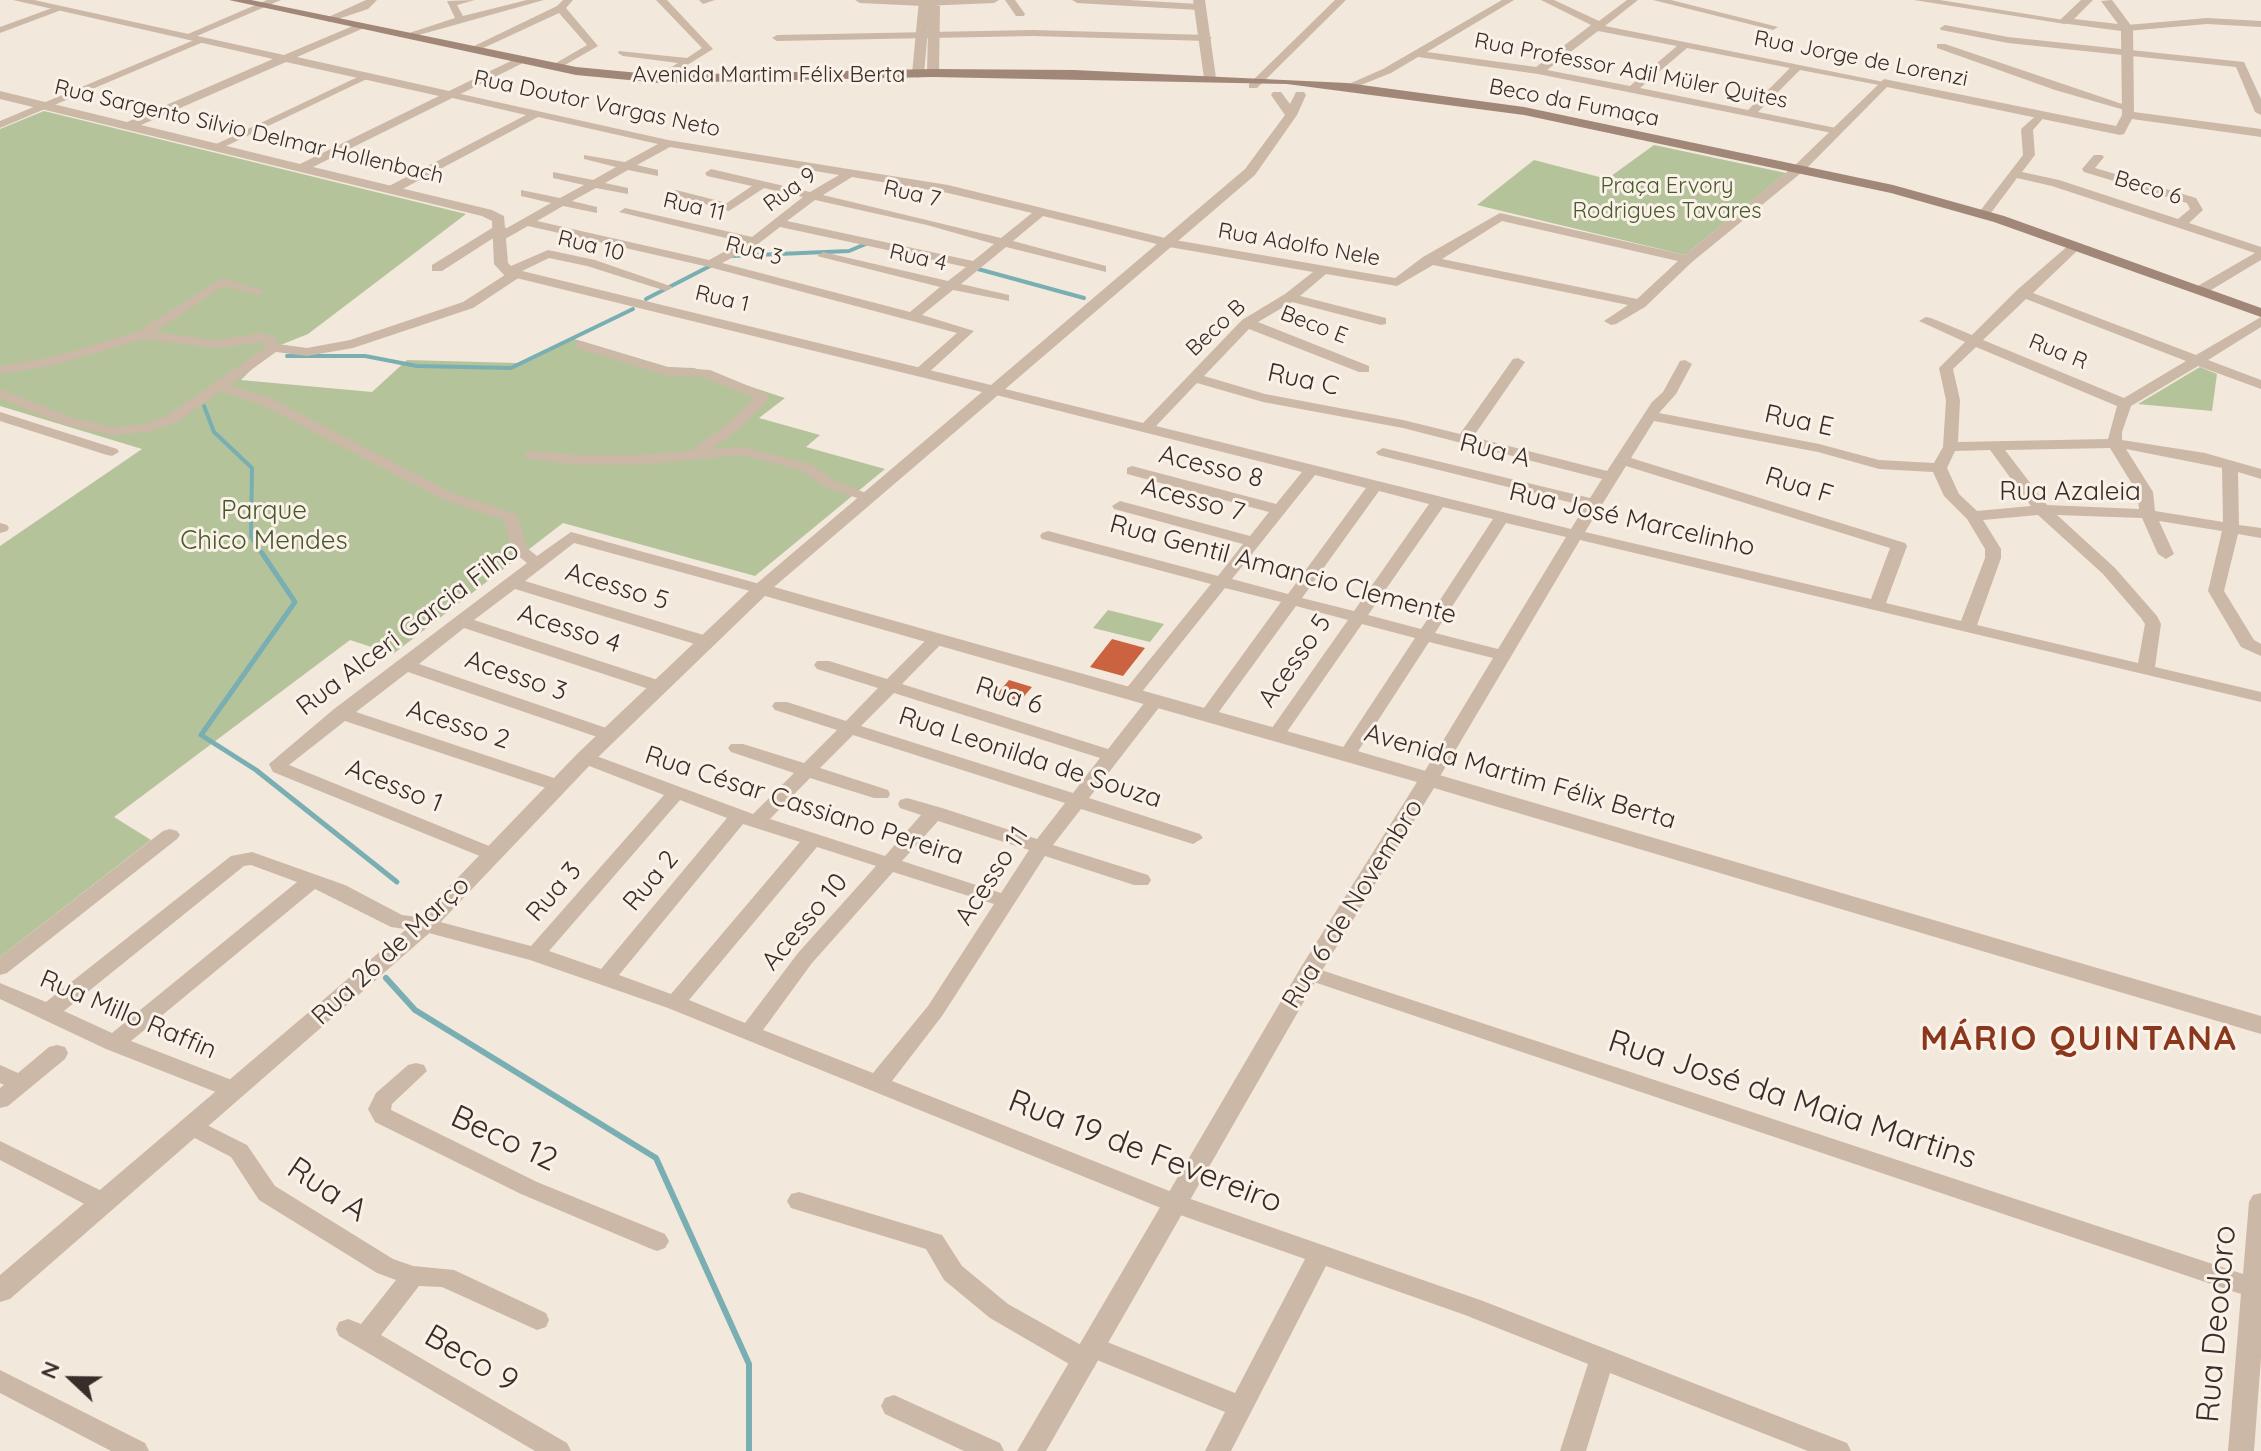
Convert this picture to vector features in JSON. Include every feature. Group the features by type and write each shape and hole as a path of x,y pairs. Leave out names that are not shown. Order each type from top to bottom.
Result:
{"main road":[{"name":"Avenida Martim Félix Berta","path":"235,0 554,67 660,79 933,73 1213,78 1288,90"},
{"name":"Beco da Fumaça","path":"1288,90 1344,87 1524,111 1893,189 1984,214 2261,313"}],"street":[{"name":"Rua Doutor Vargas Neto","path":"19,0 668,143 948,189 1169,243"},
{"path":"186,37 276,0"},
{"path":"329,19 364,7 372,0"},
{"path":"461,20 451,3 470,0"},
{"path":"408,35 539,0"},
{"path":"660,79 708,49 661,0"},
{"path":"860,0 994,0"},
{"path":"1010,0 1020,14"},
{"path":"1077,0 1199,3 1213,78"},
{"path":"1255,83 1341,0"},
{"path":"1344,87 1387,71 1509,0"},
{"name":"Rua Jorge de Lorenzi","path":"1546,0 1596,26 2120,131 2128,111"},
{"path":"1538,71 1633,0"},
{"path":"1658,0 1773,27"},
{"path":"1919,0 2127,28 2183,22 2261,24"},
{"path":"2065,21 2087,0"},
{"path":"2083,23 2108,0 2127,28 2128,111"},
{"path":"928,1 935,34 933,73"},
{"path":"918,74 928,1"},
{"path":"473,49 564,4 593,46 554,67"},
{"path":"0,30 59,9"},
{"path":"131,125 360,26"},
{"path":"1945,28 2008,40 2240,64 2261,112"},
{"path":"777,38 1033,33 1207,38"},
{"path":"0,125 203,40"},
{"path":"1633,89 1684,45"},
{"path":"1941,46 2128,111 2261,133"},
{"path":"623,53 689,61"},
{"name":"Rua Professor Adil Müler Quites","path":"1417,54 1538,71 1837,131"},
{"path":"303,167 521,60"},
{"path":"1750,114 1797,67"},
{"path":"218,146 368,76"},
{"path":"1611,321 1640,304 1687,259 1797,170 1884,83"},
{"path":"1288,90 1291,115"},
{"path":"761,589 1250,172 1291,115 1288,90"},
{"name":"Rua Sargento Silvio Delmar Hollenbach","path":"0,95 487,213 499,219 501,232"},
{"path":"393,189 536,114"},
{"path":"1984,214 2029,155 2027,129 2040,115"},
{"path":"437,268 668,143"},
{"path":"588,157 654,173"},
{"name":"Beco 6","path":"2098,157 2088,169 2192,201 2197,210 2180,224"},
{"name":"Rua 9","path":"711,264 754,241 812,196 851,172"},
{"name":"Rua 7","path":"711,173 929,222 1101,269"},
{"path":"2015,174 2055,183 2261,253"},
{"path":"557,175 624,191"},
{"path":"676,194 729,207 761,185"},
{"path":"525,193 593,210"},
{"path":"912,317 1042,211"},
{"name":"Rua 11","path":"625,212 754,241"},
{"name":"Rua Adolfo Nele","path":"1169,243 1397,282 1500,217 1687,259"},
{"name":"Rua 3","path":"526,222 711,264 967,331 921,372"},
{"path":"778,223 976,265"},
{"path":"501,232 501,264 512,273"},
{"path":"1968,626 1993,558 1993,549 1973,516 1952,496 1939,468 1950,447 1953,400 1946,368 2074,247"},
{"path":"2201,290 2261,253"},
{"name":"Rua 10","path":"142,335 217,344 261,337 269,339 273,348 307,352 353,344 468,305 512,273 548,254 590,263 666,287"},
{"name":"Rua 4","path":"823,256 1004,298"},
{"path":"1428,260 1640,304"},
{"name":"Beco B","path":"1146,428 1247,323 1290,297 1323,270"},
{"name":"Rua 1","path":"512,273 993,390"},
{"path":"0,370 55,361 142,335 222,282 258,291"},
{"path":"2022,293 2261,385"},
{"path":"1290,297 1381,321"},
{"name":"Rua R","path":"1926,321 2125,404"},
{"path":"2166,554 2148,515 2145,492 2115,443 2115,432 2125,404 2261,321"},
{"name":"Beco E","path":"1247,323 1364,369"},
{"path":"581,345 655,369 705,373 763,397 734,426 694,455"},
{"path":"0,393 69,422 112,431 148,428 172,419 273,348"},
{"path":"1464,439 1518,362"},
{"name":"Rua 6 de Novembro","path":"1031,1451 1309,973 1594,504 1650,416 1669,394 1685,364"},
{"name":"Rua C","path":"1194,378 1263,398 1403,424 1612,477"},
{"path":"219,386 267,402 447,496 511,517 519,550 538,564"},
{"name":"Rua José Marcelinho","path":"993,390 1502,517 2261,697"},
{"path":"0,416 112,452"},
{"name":"Rua E","path":"1650,416 1819,448 1879,464 1939,468"},
{"path":"734,426 742,451"},
{"path":"1950,447 2115,443 2261,474"},
{"path":"1994,445 2042,510 2109,571 2152,620 2146,668"},
{"path":"530,455 576,460 638,460 742,451 805,467 830,484 868,497"},
{"name":"Rua A","path":"1383,452 1594,504"},
{"name":"Rua F","path":"1623,460 1899,546 1877,605"},
{"path":"2230,465 2231,528 2217,595 2247,643 2261,651"},
{"path":"1131,694 1311,470"},
{"name":"Acesso 8","path":"1132,471 1278,509"},
{"path":"1207,716 1375,486"},
{"path":"1357,617 1439,501"},
{"name":"Acesso 7","path":"1120,506 1252,541"},
{"name":"Rua Azaleia","path":"1973,516 2042,510 2125,511 2261,533"},
{"path":"1347,755 1502,517"},
{"name":"Rua Gentil Amancio Clemente","path":"1048,536 1504,656"},
{"name":"Rua Alceri Garcia Filho","path":"278,764 571,537"},
{"name":"Avenida Martim Félix Berta","path":"571,537 1347,755 2261,1025"},
{"name":"Acesso 5","path":"514,583 704,641"},
{"name":"Rua 26 de Março","path":"0,1291 425,925 585,758 761,589"},
{"name":"Acesso 5","path":"1276,735 1357,617"},
{"name":"Acesso 4","path":"463,622 658,686"},
{"name":"Rua 2","path":"604,979 748,819 807,770 937,639"},
{"name":"Acesso 3","path":"406,665 609,735"},
{"path":"823,665 891,686"},
{"name":"Rua 6","path":"891,686 1112,756"},
{"name":"Acesso 11","path":"877,1084 935,1011 1041,847 1155,701"},
{"name":"Rua Leonilda de Souza","path":"781,706 1193,838"},
{"name":"Acesso 2","path":"340,713 559,786"},
{"path":"737,748 881,794"},
{"name":"Rua César Cassiano Pereira","path":"585,758 748,819 1006,901"},
{"name":"Acesso 1","path":"278,764 280,768 492,855"},
{"name":"Rua 3","path":"535,954 676,793"},
{"path":"907,804 1141,880"},
{"name":"Acesso 10","path":"750,1032 805,958 935,812"},
{"path":"0,968 170,835"},
{"path":"675,1003 813,839"},
{"name":"Rua 19 de Fevereiro","path":"47,1013 238,861 252,858 338,890 398,922 425,925 535,954 675,1003 1174,1203 1602,1358 1838,1451"},
{"path":"114,1043 310,882"},
{"name":"Rua José da Maia Martins","path":"1309,973 2255,1288"},
{"name":"Rua Millo Raffin","path":"0,990 114,1043 234,1090"},
{"path":"0,1100 10,1078 57,1053"},
{"name":"Beco 12","path":"416,1071 384,1099 379,1109 383,1116 529,1188 657,1241"},
{"name":"Rua A","path":"193,1127 239,1151 267,1193 385,1266 413,1276 445,1277 537,1320"},
{"path":"0,1150 104,1203"},
{"path":"799,1201 934,1242 953,1273 999,1311 1089,1354 1241,1407"},
{"name":"Rua Deodoro","path":"2241,1451 2261,1202"},
{"path":"1218,1451 1320,1254"},
{"name":"Beco 9","path":"413,1276 356,1333 558,1451"},
{"path":"1573,1451 1602,1358"},
{"path":"0,1381 136,1451"},
{"path":"894,1406 991,1451"}],"green space":[{"name":"Parque Chico Mendes","path":"44,111 466,214 308,334 273,348 241,380 372,392 407,360 517,363 571,338 668,367 694,368 785,398 759,418 820,435 806,447 885,469 755,576 563,523 393,654 350,640 114,817 151,840 0,957 0,546 142,449 0,406 0,129"},
{"name":"Praça Ervory Rodrigues Tavares","path":"1654,145 1786,173 1685,255 1477,205 1534,160 1607,179"},
{"path":"2200,367 2217,374 2212,411 2138,404"},
{"path":"1108,610 1164,624 1150,642 1093,628"}],"building":[{"path":"1112,639 1145,648 1123,676 1090,667"},
{"path":"1009,680 1032,687 1020,701 997,694"}],"waterway":[{"path":"732,256 849,251 868,243 864,245"},
{"path":"646,299 712,265"},
{"path":"978,269 1084,298"},
{"path":"287,356 365,356 417,366 511,368 633,309"},
{"path":"204,406 214,432 252,468 251,537 263,555"},
{"path":"262,553 295,602 201,735 256,770 397,882"},
{"path":"386,978 415,1010 656,1158 749,1364 749,1451"}],"district":[{"name":"MÁRIO QUINTANA","path":"2079,1040"}]}
